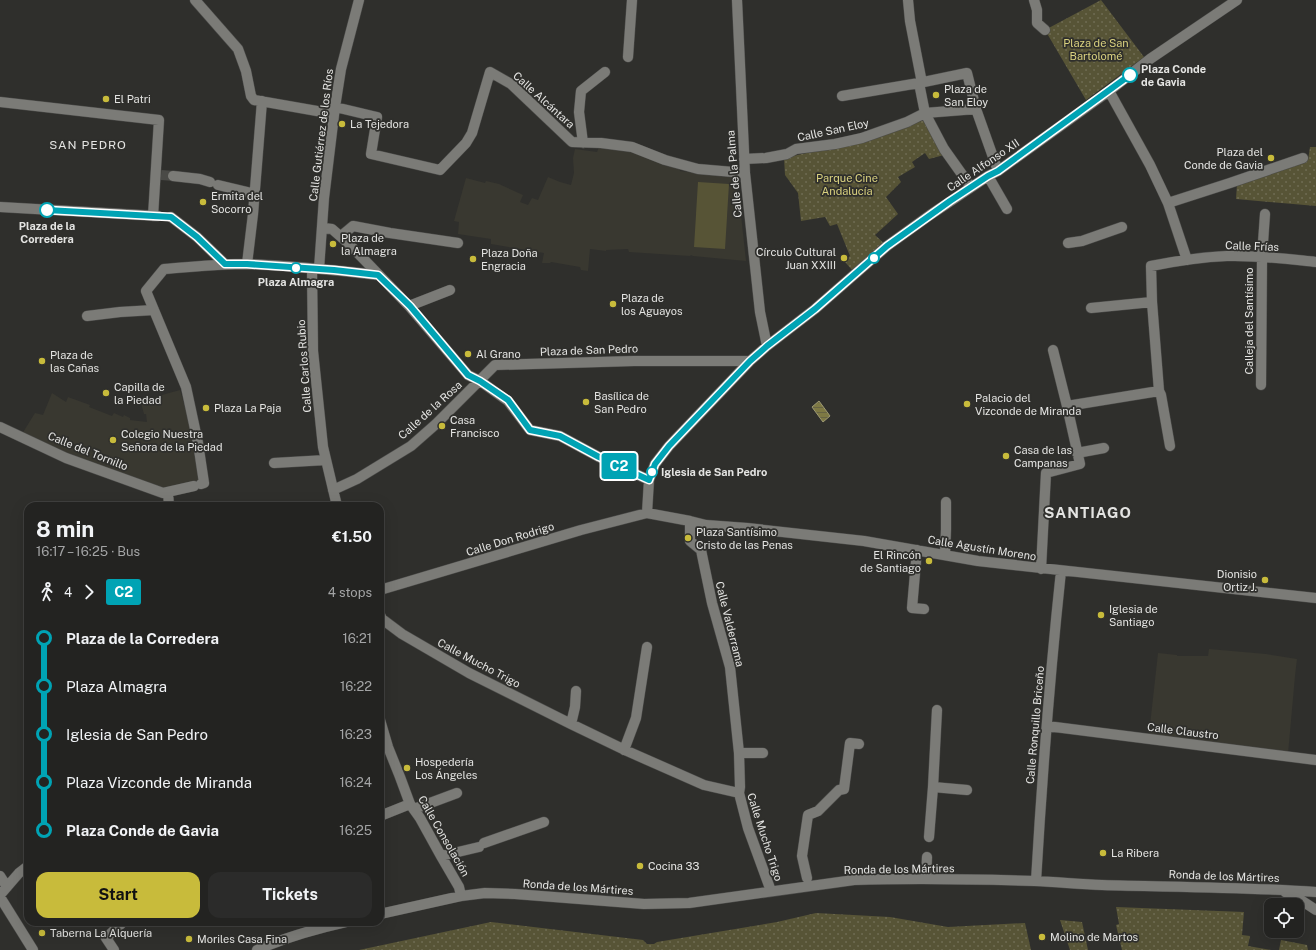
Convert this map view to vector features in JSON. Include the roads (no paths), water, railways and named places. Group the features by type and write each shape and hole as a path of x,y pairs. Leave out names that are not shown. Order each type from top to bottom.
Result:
{"street":[{"path":"195,0 238,49 246,71 251,96 254,100 334,110"},
{"name":"Calle Gutiérrez de los Ríos","path":"323,228 324,198 334,110 341,69 359,0"},
{"path":"628,57 632,0"},
{"name":"Calle de la Palma","path":"737,0 740,91 745,173 760,312 767,346"},
{"path":"908,0 925,113 944,149 970,187"},
{"path":"1034,0 1037,10 1037,23 1045,30"},
{"name":"Calle Alfonso XII","path":"750,361 815,309 887,246 970,187 998,171 1109,91 1150,59 1237,0"},
{"name":"Calle Alcántara","path":"334,110 377,117 371,154 440,170 466,143 472,133 490,72 511,84 572,142 601,143 632,147 665,160 698,169 745,173"},
{"name":"Calle Alcántara","path":"583,143 579,112 581,90 605,72"},
{"path":"842,96 920,83 966,73 976,109 998,171"},
{"path":"1109,91 1150,165 1168,203 1187,260"},
{"path":"247,264 255,194 262,101"},
{"path":"0,102 159,120 156,216 0,208"},
{"path":"925,113 976,109"},
{"name":"Calle San Eloy","path":"744,159 766,158 787,154 796,149 835,144 862,138 907,122 925,113"},
{"path":"1168,203 1230,184 1303,158"},
{"path":"174,176 200,179 255,194"},
{"path":"988,176 1007,208"},
{"name":"Calleja del Santísimo","path":"1261,385 1262,257 1264,214"},
{"path":"171,217 197,237 225,264"},
{"path":"341,236 353,226 458,243"},
{"path":"1068,243 1082,241 1122,227"},
{"path":"316,269 323,228 332,229 341,236 410,306 468,375 480,381 508,400 530,430 560,436 599,457 649,480"},
{"name":"Calle Frías","path":"1152,302 1151,266 1226,256 1262,257 1316,262"},
{"path":"169,502 168,492 204,483 198,443 186,387 146,291 164,269 225,264 247,264 378,275"},
{"name":"Calle Carlos Rubio","path":"316,269 313,351 323,447 336,502"},
{"path":"410,306 450,290"},
{"path":"1091,308 1152,302 1159,392 1161,395 1170,446"},
{"path":"87,316 154,310"},
{"path":"1041,569 1046,473 1080,464 1053,350"},
{"name":"Plaza de San Pedro","path":"480,381 495,365 634,361 750,361"},
{"path":"647,513 649,480 655,464 669,446 750,361"},
{"name":"Calle de la Rosa","path":"333,490 357,478 410,446 436,424 480,381"},
{"path":"1067,406 1159,392"},
{"name":"Calle del Tornillo","path":"0,427 66,458 163,493 168,492"},
{"path":"1077,453 1104,448"},
{"path":"274,463 326,460"},
{"path":"944,555 946,502"},
{"name":"Calle Agustín Moreno","path":"647,513 706,525 864,541 978,561 1316,598"},
{"name":"Calle Don Rodrigo","path":"384,589 581,530 647,513"},
{"name":"Calle Valderrama","path":"690,521 690,541 700,550 712,603 730,667 738,753 739,793"},
{"path":"917,550 912,608 924,609"},
{"name":"Calle Ronquillo Briceño","path":"1036,881 1055,624 1061,571"},
{"name":"Calle Mucho Trigo","path":"384,621 402,634 469,673 624,750 704,784 739,793 748,828 771,891"},
{"path":"624,750 636,718 647,647"},
{"path":"571,724 575,707 576,691"},
{"path":"928,837 933,787 937,710"},
{"name":"Calle Claustro","path":"1047,726 1316,760"},
{"name":"Calle Consolación","path":"384,734 412,807 420,818 460,887 461,896"},
{"path":"807,878 802,856 808,815 818,811 839,790 844,788 850,743 859,744"},
{"path":"738,753 763,753"},
{"path":"933,787 966,790"},
{"path":"384,815 457,793"},
{"path":"441,856 482,845 544,822"},
{"path":"926,879 927,857"},
{"path":"24,870 7,886 0,896 33,950"},
{"path":"0,876 7,886"},
{"name":"Ronda de los Mártires","path":"384,913 461,896 485,894 515,894 644,904 689,903 854,880 926,879 1036,881 1109,885 1274,889 1316,892"},
{"path":"1274,889 1293,895 1313,907 1316,914"},
{"path":"114,950 106,938 119,926"},
{"path":"257,950 279,940 329,926"}],"tunnel":[{"path":"161,175 173,176"}],"place":[{"name":"Plaza Conde de Gavia","path":"1130,75"},
{"name":"Plaza de San Eloy","path":"936,95"},
{"name":"El Patri","path":"106,99"},
{"name":"La Tejedora","path":"342,124"},
{"name":"Plaza del Conde de Gavia","path":"1271,158"},
{"name":"Ermita del Socorro","path":"203,202"},
{"name":"Plaza de la Corredera","path":"47,210"},
{"name":"Plaza de la Almagra","path":"333,244"},
{"name":"Círculo Cultural Juan XXIII","path":"844,258"},
{"name":"Plaza Doña Engracia","path":"473,259"},
{"name":"Plaza Almagra","path":"296,268"},
{"name":"Plaza de los Aguayos","path":"613,304"},
{"name":"Al Grano","path":"468,354"},
{"name":"Plaza de las Cañas","path":"42,361"},
{"name":"Capilla de la Piedad","path":"106,393"},
{"name":"Basílica de San Pedro","path":"586,402"},
{"name":"Palacio del Vizconde de Miranda","path":"967,404"},
{"name":"Plaza La Paja","path":"206,408"},
{"name":"Casa Francisco","path":"442,426"},
{"name":"Colegio Nuestra Señora de la Piedad","path":"113,440"},
{"name":"Casa de las Campanas","path":"1006,456"},
{"name":"Iglesia de San Pedro","path":"652,472"},
{"name":"Plaza Santísimo Cristo de las Penas","path":"688,538"},
{"name":"El Rincón de Santiago","path":"929,561"},
{"name":"Dionisio Ortiz J.","path":"1265,580"},
{"name":"Iglesia de Santiago","path":"1101,615"},
{"name":"Hospedería Los Ángeles","path":"407,768"},
{"name":"La Ribera","path":"1103,853"},
{"name":"Cocina 33","path":"640,866"},
{"name":"Taberna La Alquería","path":"42,933"},
{"name":"Molino de Martos","path":"1042,937"},
{"name":"Moriles Casa Fina","path":"189,939"}],"district":[{"name":"SAN PEDRO","path":"88,145"},
{"name":"SANTIAGO","path":"1088,513"}],"park label":[{"name":"Plaza de San Bartolomé","path":"1096,49"},
{"name":"Parque Cine Andalucía","path":"847,184"}]}
